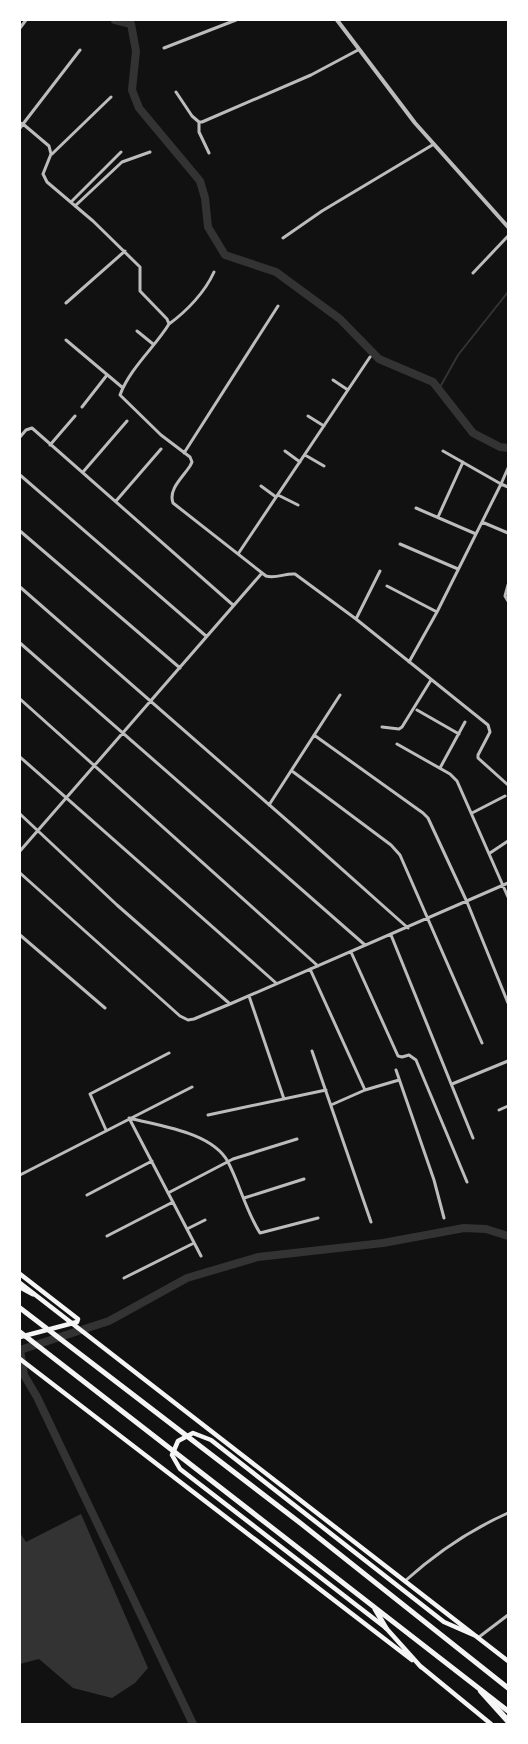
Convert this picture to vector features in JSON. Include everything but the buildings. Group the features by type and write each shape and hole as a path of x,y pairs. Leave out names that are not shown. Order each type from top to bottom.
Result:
{"highway":[{"path":"20,1285 33,1294"},
{"path":"20,1308 299,1522 508,1688"},
{"path":"20,1334 508,1711"},
{"path":"373,1606 386,1628"},
{"path":"481,1690 508,1721"}],"main road":[{"path":"20,1274 78,1319 76,1322 20,1334"},
{"path":"33,1294 508,1661"},
{"path":"20,1359 421,1667 491,1725"},
{"path":"421,1667 386,1628 180,1469 172,1455 178,1441 193,1433 204,1436 444,1622 477,1637"}],"street":[{"path":"20,28 26,20"},
{"path":"164,48 236,20"},
{"path":"337,20 358,50 434,144 508,224"},
{"path":"20,128 21,123 80,50"},
{"path":"199,122 304,79 358,50"},
{"path":"176,92 192,116 199,122 199,132 208,153"},
{"path":"111,97 51,154 43,174 44,178 140,267 142,295 167,319 169,324"},
{"path":"21,123 49,146 51,154"},
{"path":"283,238 322,211 434,144"},
{"path":"71,202 121,152"},
{"path":"75,206 122,162 150,152"},
{"path":"473,273 508,236"},
{"path":"66,303 125,251"},
{"path":"214,272 209,283 198,296 169,324 153,344 123,388 120,397 161,435 190,457 192,462 172,491 172,503 262,573 273,578 295,574 356,619 488,725 490,732 478,758 508,785"},
{"path":"184,453 278,306"},
{"path":"137,331 153,344"},
{"path":"66,340 123,388"},
{"path":"238,554 370,357"},
{"path":"82,407 107,375"},
{"path":"333,380 348,390"},
{"path":"50,445 75,416"},
{"path":"308,416 324,426"},
{"path":"83,472 126,421"},
{"path":"20,437 29,427 233,605"},
{"path":"116,501 160,449"},
{"path":"285,451 300,462"},
{"path":"443,451 508,487"},
{"path":"304,455 324,466"},
{"path":"438,517 463,462"},
{"path":"409,662 437,612 508,468"},
{"path":"20,475 206,636"},
{"path":"261,486 298,506"},
{"path":"416,508 476,534"},
{"path":"482,522 508,533"},
{"path":"20,531 180,668"},
{"path":"400,544 458,569"},
{"path":"356,619 380,571"},
{"path":"20,851 262,573"},
{"path":"508,585 505,596 508,601"},
{"path":"387,586 437,612"},
{"path":"20,587 408,928"},
{"path":"20,643 365,945"},
{"path":"382,727 402,727 431,680"},
{"path":"269,805 340,695"},
{"path":"20,699 318,966"},
{"path":"417,710 459,734"},
{"path":"440,768 465,723"},
{"path":"314,735 428,818 467,902 508,1003"},
{"path":"397,744 454,776 508,897"},
{"path":"20,757 276,983"},
{"path":"292,771 396,849 429,918 482,1043"},
{"path":"472,813 505,796"},
{"path":"20,814 117,905 230,1004"},
{"path":"490,853 508,841"},
{"path":"20,873 180,1016 188,1020 408,928 508,883"},
{"path":"391,934 473,1138"},
{"path":"20,935 105,1008"},
{"path":"351,952 398,1056 402,1058 409,1055 416,1060 467,1182"},
{"path":"310,969 364,1090"},
{"path":"249,996 284,1099"},
{"path":"312,1051 371,1222"},
{"path":"106,1130 90,1094 169,1053"},
{"path":"452,1084 508,1061"},
{"path":"396,1070 434,1180 444,1218"},
{"path":"331,1105 364,1090 399,1080"},
{"path":"20,1175 192,1088"},
{"path":"208,1115 326,1090"},
{"path":"499,1110 508,1106"},
{"path":"129,1118 201,1256"},
{"path":"129,1118 193,1135 218,1149 228,1162 260,1233 318,1218"},
{"path":"168,1193 228,1162 297,1139"},
{"path":"87,1195 152,1161"},
{"path":"243,1198 303,1179"},
{"path":"107,1236 173,1202"},
{"path":"187,1229 206,1220"},
{"path":"124,1278 194,1243"},
{"path":"405,1581 460,1540 508,1513"},
{"path":"477,1637 508,1615"}],"shaded area":[{"path":"81,1514 148,1668 135,1683 112,1698 73,1688 39,1659 20,1664 20,1533 26,1542"}],"waterway":[{"path":"115,20 131,24 136,51 132,90 139,108 200,181 205,198 208,227 225,255 276,272 340,319 379,359 433,382 473,433 500,447 508,448"},
{"path":"439,389 458,355 508,292"},
{"path":"20,1350 109,1321 187,1278 258,1257 383,1243 464,1228 486,1229 508,1236"},
{"path":"20,1350 24,1375 37,1397 193,1724"}]}
